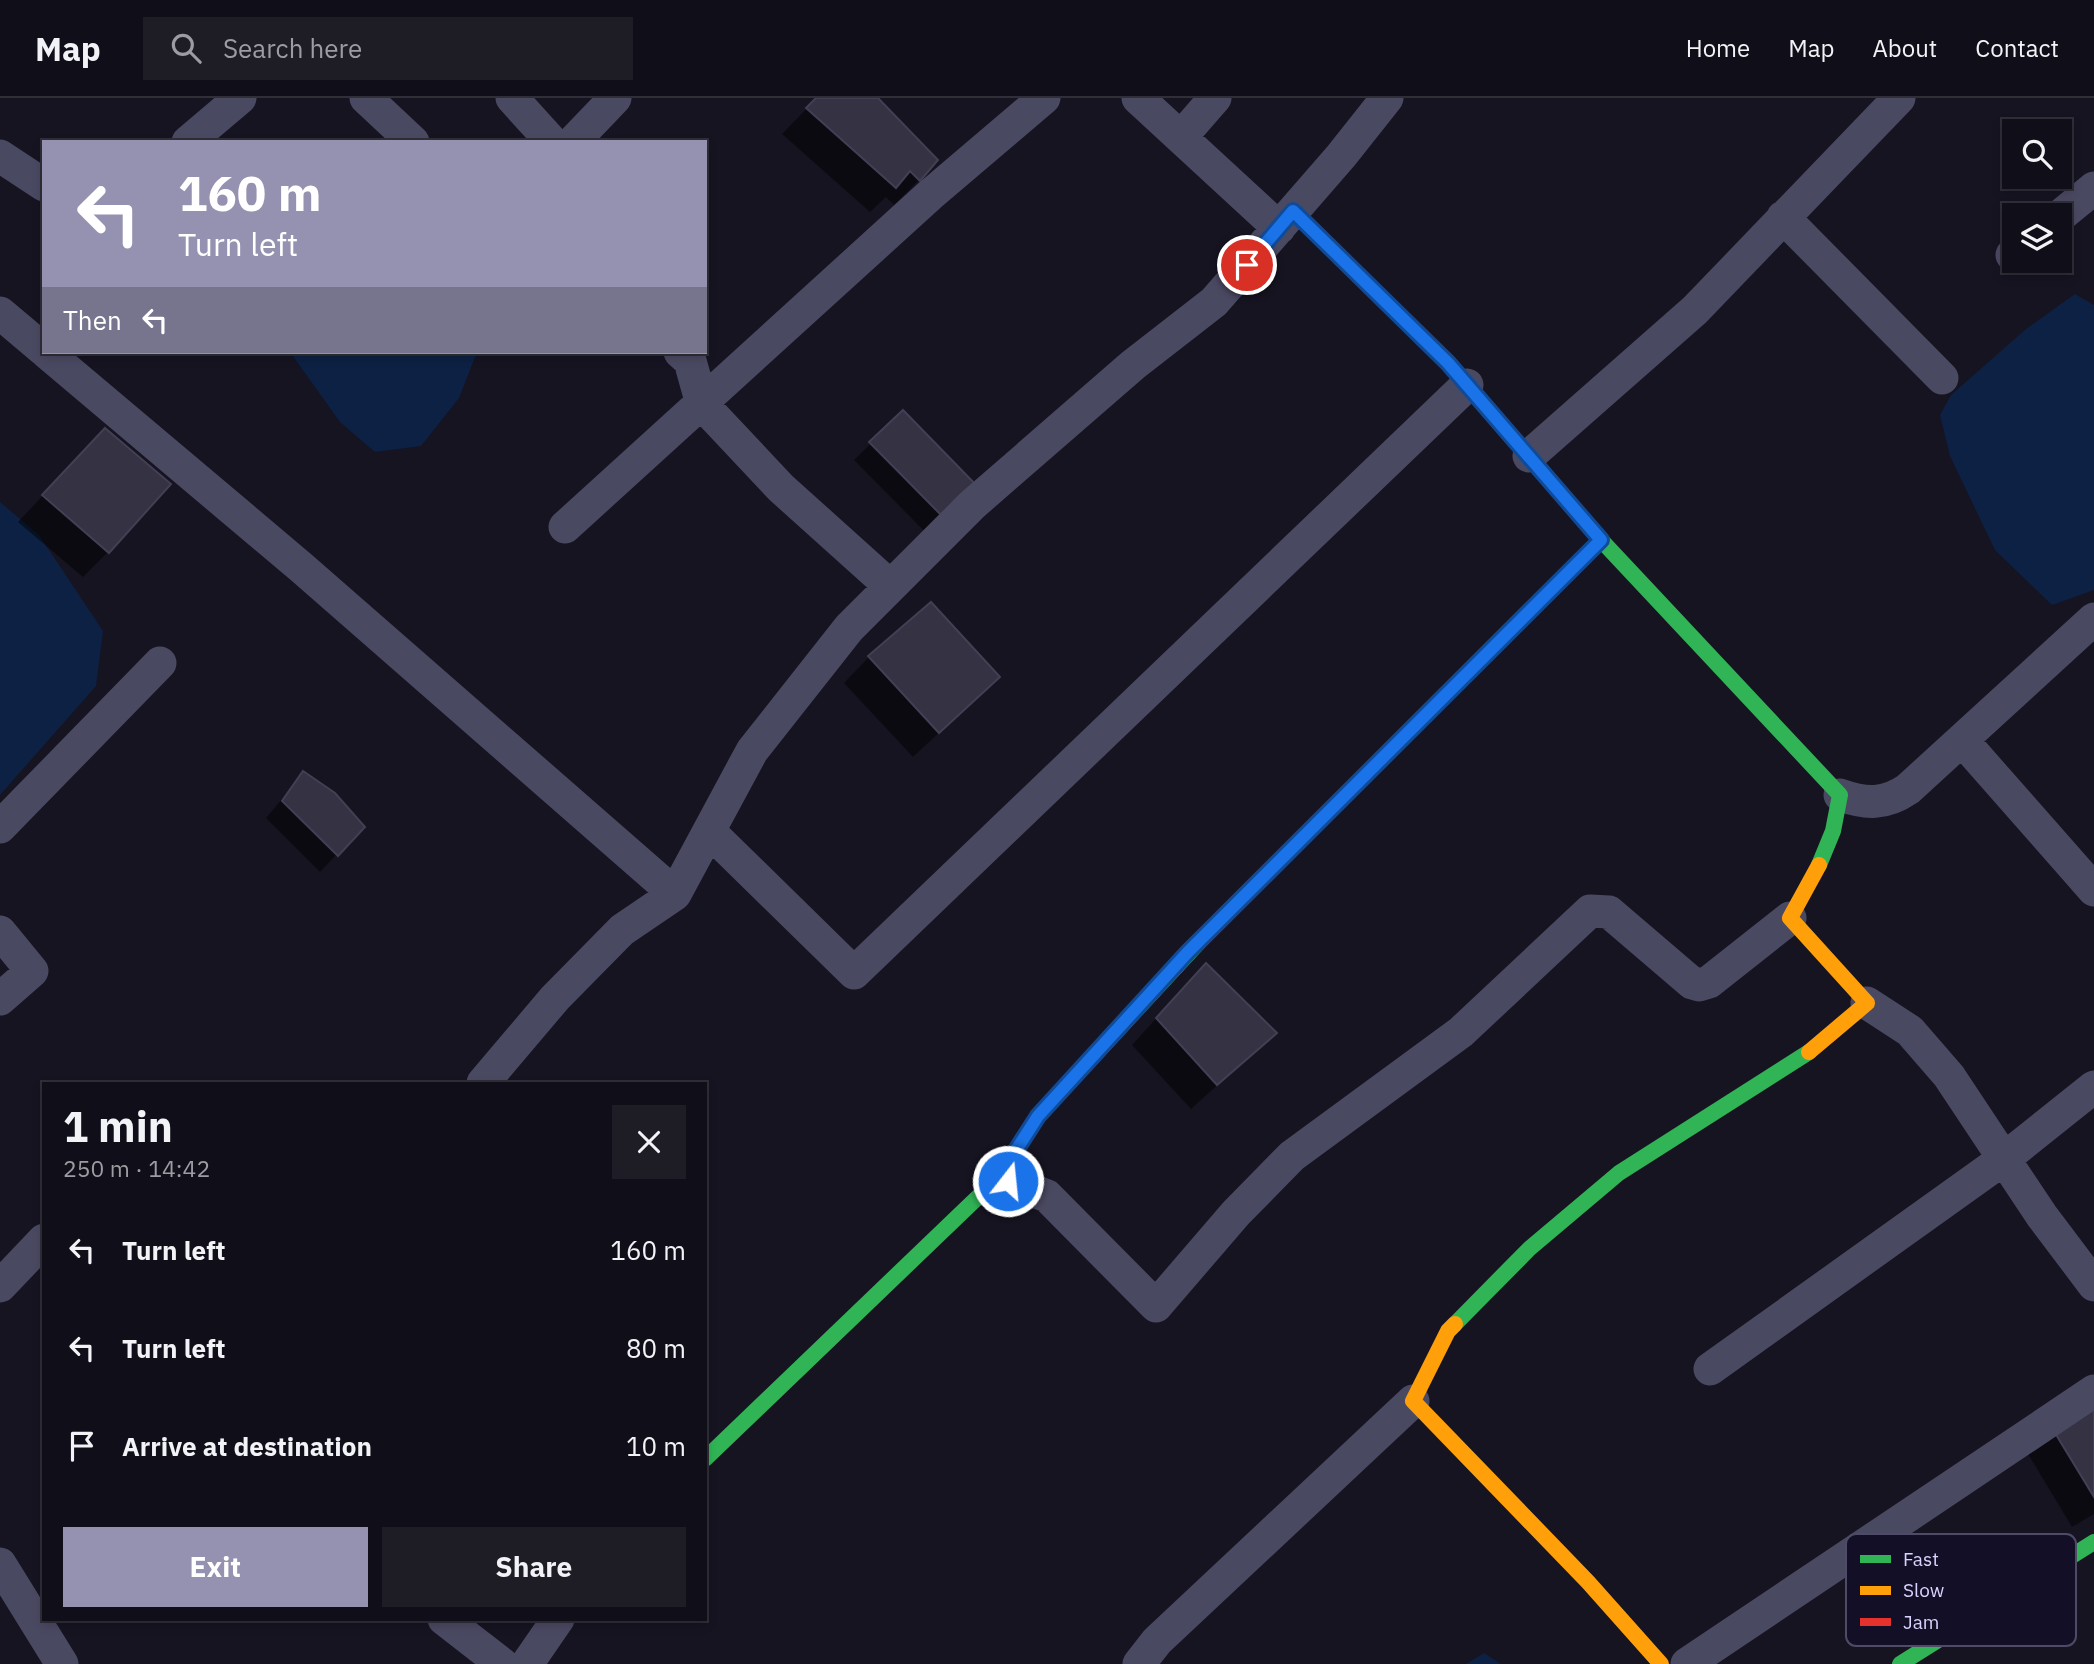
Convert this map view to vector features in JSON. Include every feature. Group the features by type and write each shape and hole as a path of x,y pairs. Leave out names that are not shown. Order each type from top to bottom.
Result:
{"street":[{"path":"190,140 240,98"},
{"path":"366,98 411,140"},
{"path":"512,98 550,140"},
{"path":"575,140 615,98"},
{"path":"565,527 930,195 1044,98"},
{"path":"1138,98 1181,137 1286,219 1467,385 1601,540 1840,795 1864,803 1892,800 2094,619"},
{"path":"1181,137 1215,98"},
{"path":"483,1082 555,998 622,930 676,894 711,833 752,751 849,628 972,505 1133,365 1214,302 1388,98"},
{"path":"1529,456 1695,310 1899,98"},
{"path":"0,156 42,184"},
{"path":"2072,206 2094,188"},
{"path":"1783,217 1942,377"},
{"path":"0,313 42,348"},
{"path":"49,354 302,568 676,894"},
{"path":"682,354 690,361 702,404 781,488 891,586"},
{"path":"711,833 854,973 1467,385"},
{"path":"1008,1181 1013,1155 1038,1116 1188,952 1601,540"},
{"path":"0,827 160,663"},
{"path":"1962,740 2094,890"},
{"path":"707,1457 978,1197 1008,1181 1047,1196 1156,1306 1236,1213 1292,1156 1461,1032 1590,911 1609,912 1692,983 1699,985 1709,982 1790,918 1822,863 1834,834 1840,795"},
{"path":"1790,918 1867,1003 1910,1031 1949,1076 2042,1216 2094,1285"},
{"path":"0,932 32,971 0,999"},
{"path":"1139,1664 1157,1641 1413,1401 1448,1331 1529,1249 1619,1173 1806,1054 1867,1003"},
{"path":"1710,1369 2005,1158 2094,1087"},
{"path":"0,1286 42,1242"},
{"path":"1881,1534 2094,1391"},
{"path":"1413,1401 1588,1582 1661,1664"},
{"path":"2076,1553 2094,1542"},
{"path":"1687,1664 1846,1557"},
{"path":"0,1564 62,1664"},
{"path":"447,1621 502,1664"},
{"path":"527,1664 557,1621"},
{"path":"1900,1664 1929,1646"}],"water":[{"path":"2075,294 2094,305 2094,590 2052,605 1995,550 1950,456 1940,415 1951,395 2026,329"},
{"path":"291,354 476,354 459,398 421,446 375,452 340,422"},
{"path":"0,502 39,535 103,631 96,686 0,795"},
{"path":"1484,1653 1501,1664 1466,1664"}],"building":[{"path":"816,98 878,98 938,160 920,181 910,171 896,188 806,108"},
{"path":"903,410 980,489 947,521 869,442"},
{"path":"105,428 171,484 109,553 42,495"},
{"path":"931,602 1000,677 939,733 868,656"},
{"path":"303,771 335,793 365,827 338,856 282,801"},
{"path":"1206,963 1277,1033 1217,1085 1156,1018"},
{"path":"2094,1395 2094,1497 2049,1423"}],"traffic: fast":[{"path":"1402,739 1601,540 1445,360"},
{"path":"1601,540 1840,795 1833,831 1819,865"},
{"path":"707,1457 978,1197 1008,1181 1013,1155 1038,1116 1199,942"},
{"path":"1455,1324 1529,1249 1619,1173 1809,1052"},
{"path":"2076,1553 2094,1542"},
{"path":"1900,1664 1929,1646"}],"traffic: slow":[{"path":"1293,211 1445,360"},
{"path":"1809,1052 1867,1003 1790,918 1819,865"},
{"path":"1455,1324 1448,1331 1413,1401 1588,1582 1661,1664"}],"traffic: jam":[{"path":"1199,942 1402,739"}],"route":[{"path":"1008,1181 1013,1155 1038,1116 1188,952 1601,540 1448,363 1293,211 1247,265"}]}
